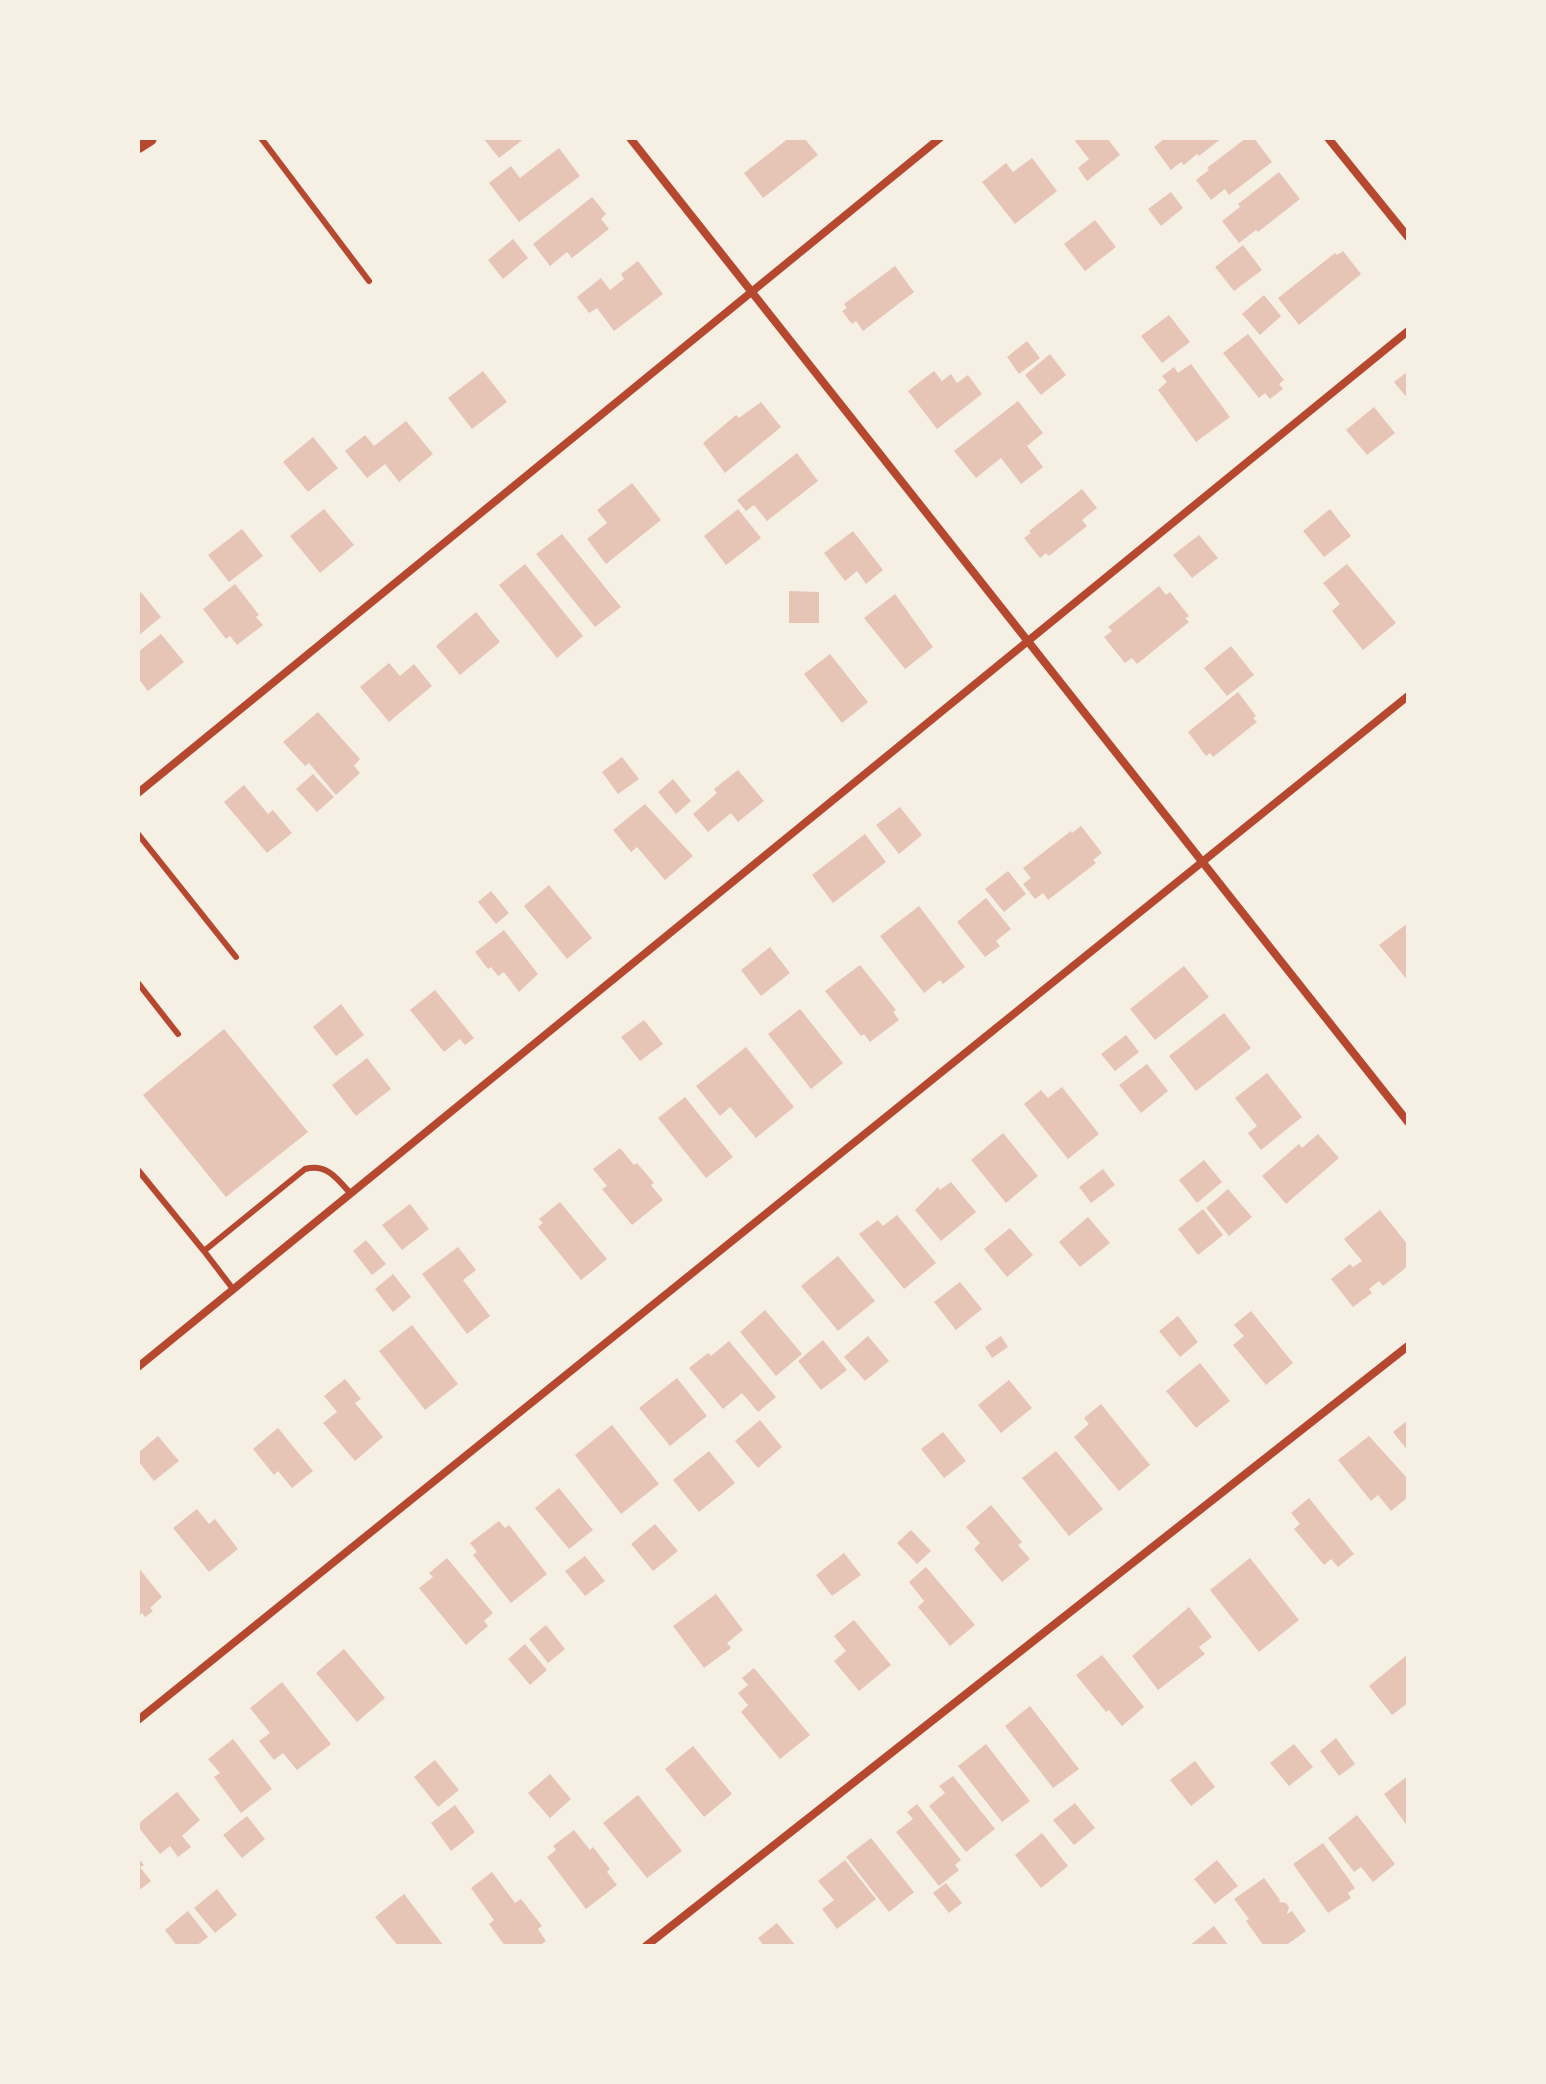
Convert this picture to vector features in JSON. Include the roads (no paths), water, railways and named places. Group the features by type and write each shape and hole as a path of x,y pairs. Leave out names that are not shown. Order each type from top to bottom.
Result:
{"street":[{"path":"630,138 1408,1122"},
{"path":"138,793 940,138"},
{"path":"1328,138 1408,237"},
{"path":"138,1367 1408,331"},
{"path":"138,1720 1408,696"},
{"path":"646,1946 1408,1346"}],"lane":[{"path":"261,138 369,281"},
{"path":"138,834 236,957"},
{"path":"138,983 178,1034"},
{"path":"204,1251 305,1169 328,1170 350,1193"},
{"path":"138,1170 233,1289"}]}
